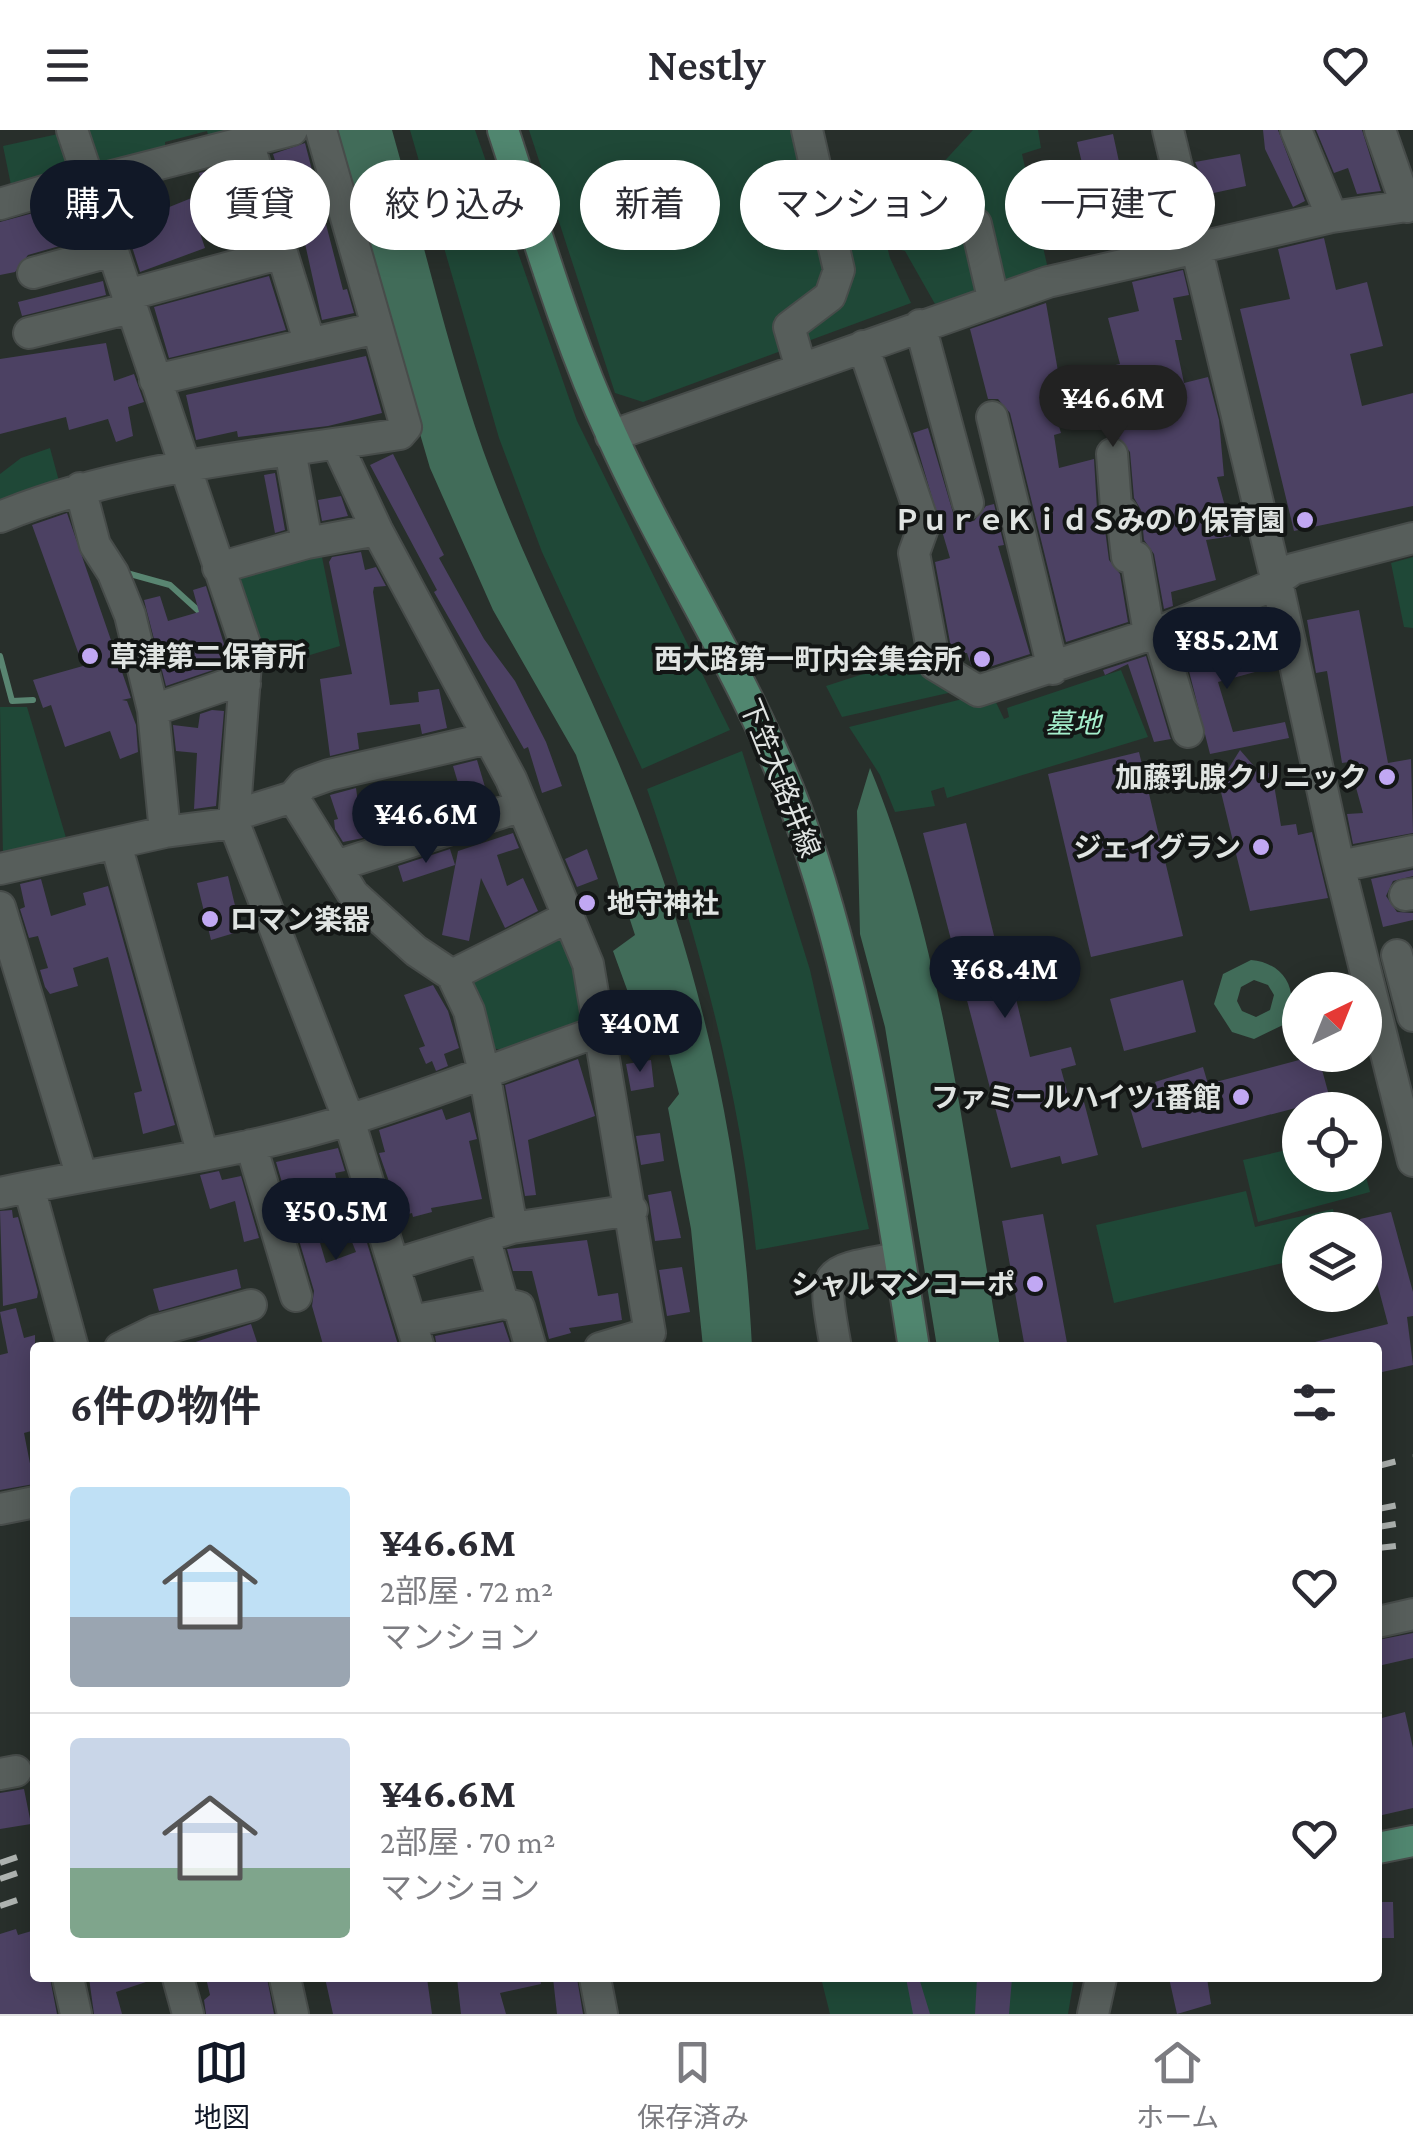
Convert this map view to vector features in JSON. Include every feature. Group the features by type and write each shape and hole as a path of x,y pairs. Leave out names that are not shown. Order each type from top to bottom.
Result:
{"main road":[{"name":"下笠大路井線","path":"503,130 576,353 611,436 748,695 812,856 862,1042 913,1342"},
{"path":"1382,1847 1413,1841"}],"street":[{"path":"72,130 82,160"},
{"path":"170,161 292,130"},
{"path":"0,517 108,479 400,434 406,427 322,130"},
{"path":"801,368 789,327 830,296 840,270 807,130"},
{"path":"1168,130 1175,160"},
{"path":"1296,130 1332,217"},
{"path":"1215,243 1332,217 1410,206 1380,130"},
{"path":"248,142 310,344"},
{"path":"0,204 30,196"},
{"path":"33,273 112,250 247,650 234,819 349,1120 416,1334 503,1303 519,1306 529,1342"},
{"path":"982,250 993,298"},
{"path":"611,436 993,298 1186,250"},
{"path":"1194,250 1368,972"},
{"path":"29,333 282,253"},
{"path":"920,325 968,502"},
{"path":"155,380 377,328"},
{"path":"863,346 924,525 914,553 935,665 978,691 1154,632 1277,582 1293,569 1413,538"},
{"path":"992,417 1053,669"},
{"path":"337,444 377,530 489,738 576,925 603,1030 650,1333 620,1342"},
{"path":"290,450 307,543"},
{"path":"1112,454 1116,507 1122,512 1127,557 1136,557 1154,632 1188,732"},
{"path":"80,488 95,545 113,573 130,615 153,710 165,832"},
{"path":"218,568 307,543 377,530"},
{"path":"153,710 226,685 244,684"},
{"path":"0,869 234,819 293,796 304,784 329,775 489,738"},
{"path":"293,796 353,894 416,951 452,975 469,1011 484,1072 503,1303"},
{"path":"336,866 522,806"},
{"path":"116,844 203,1155"},
{"path":"1340,866 1413,851"},
{"path":"0,907 82,1174"},
{"path":"452,975 576,925"},
{"path":"1382,1024 1413,1017 1397,955"},
{"path":"1382,1027 1405,1089 1413,1161"},
{"path":"71,1342 15,1190 82,1174 203,1155 349,1120 603,1030"},
{"path":"250,1144 296,1296"},
{"path":"396,1264 498,1233 632,1210"},
{"path":"835,1342 826,1288 829,1278 844,1268 899,1258"},
{"path":"134,1342 154,1332 251,1305"},
{"path":"0,1509 30,1503"},
{"path":"1382,1621 1413,1614"},
{"path":"69,1982 76,2014"},
{"path":"179,1982 188,2014"},
{"path":"286,1982 293,2014"},
{"path":"596,1982 602,2014"},
{"path":"1093,2014 1100,1982"}],"green space":[{"path":"85,130 229,130 234,132 211,147 207,131 165,142 166,156 95,160"},
{"path":"331,130 392,130 400,160 350,160 350,195"},
{"path":"410,130 475,130 486,160 419,160"},
{"path":"529,130 816,130 824,160 740,160 740,250 888,250 911,303 643,402 615,393 560,225 560,160 539,160"},
{"path":"973,130 1038,130 1041,148 1022,154 1023,160 1005,160 1005,250 1044,250 1048,269 935,304 901,250 985,250 985,160 945,160"},
{"path":"58,134 67,160 30,160 30,185 12,190 3,146"},
{"path":"366,250 424,250 470,411 500,496 620,766 662,876 701,1007 730,1142 752,1342 702,1342 691,1229 668,1108 679,1094 660,1019 629,995 613,951 635,935 576,755 493,610 430,468"},
{"path":"445,250 517,250 577,421 730,730 642,769 542,552 499,438"},
{"path":"50,448 60,485 0,506 0,474 21,458"},
{"path":"320,547 340,646 260,670 234,580 242,566"},
{"path":"1413,557 1413,628 1404,627 1391,563"},
{"path":"920,649 957,691 842,717 826,686 891,665"},
{"name":"墓地","path":"1121,670 1148,737 947,798 944,787 931,791 935,806 895,812 880,775 849,727 991,692 1004,719 1009,717 1007,708"},
{"path":"0,707 27,707 67,841 3,856"},
{"path":"742,751 810,970 869,1229 756,1250 740,1132 715,1016 684,902 647,789"},
{"path":"870,768 917,907 935,980 999,1342 936,1342 885,1027 860,934 857,811"},
{"path":"552,936 569,941 588,1016 579,1029 509,1052 493,1048 470,992 476,973"},
{"path":"1251,960 1263,962 1282,974 1282,1025 1254,1039 1232,1032 1214,1004 1223,974","holes":["1254,980 1268,985 1274,995 1270,1010 1256,1017 1242,1011 1237,1001 1241,987"]},
{"path":"1282,1151 1282,1192 1370,1192 1282,1212 1282,1216 1258,1222 1243,1160"},
{"path":"1246,1191 1255,1227 1282,1221 1282,1263 1114,1303 1096,1225"},
{"path":"822,1982 1073,1982 1068,2014 830,2014"}],"building":[{"path":"1263,130 1278,130 1305,201 1293,207 1265,149"},
{"path":"1316,130 1362,130 1381,191 1357,194 1348,168 1334,173"},
{"path":"1113,134 1119,160 1081,160 1077,142"},
{"path":"305,143 309,160 275,160 273,154"},
{"path":"1240,154 1246,186 1215,193 1215,160 1206,160"},
{"path":"190,199 190,250 200,250 140,272 133,250 170,250 170,207"},
{"path":"30,214 30,250 46,250 28,255 15,272 0,275 0,222"},
{"path":"1324,238 1336,290 1367,282 1383,346 1350,354 1362,406 1413,393 1413,506 1294,531 1240,309 1290,299 1278,249"},
{"path":"330,240 343,290 347,289 354,313 322,320 306,250 330,250"},
{"path":"1183,270 1189,295 1173,298 1182,340 1175,340 1184,383 1208,377 1219,420 1224,476 1217,477 1233,536 1206,540 1216,580 1171,592 1173,606 1164,609 1154,554 1144,540 1141,510 1134,498 1130,452 1118,437 1115,410 1058,423 1061,433 1054,435 1059,468 1094,459 1097,509 1104,522 1109,560 1120,574 1128,622 1066,642 1010,413 998,399 988,399 970,329 1046,303 1059,377 1120,364 1108,318 1139,311 1132,282"},
{"path":"269,276 286,330 169,358 154,307"},
{"path":"103,281 106,295 22,316 18,302"},
{"path":"106,343 114,381 134,374 144,402 128,407 133,436 116,442 108,419 69,430 66,417 0,434 0,359"},
{"path":"366,356 382,413 328,426 238,437 237,431 196,440 186,395"},
{"path":"928,428 954,516 974,521 986,506 994,504 1004,545 998,546 1030,654 980,670 971,665 967,653 952,653 935,562 950,558 913,433"},
{"path":"393,454 444,555 439,558 484,639 515,681 546,742 562,786 542,793 528,747 524,749 434,592 437,590 370,465"},
{"path":"275,473 285,530 275,533 264,475"},
{"path":"341,496 348,516 322,521 318,500"},
{"path":"67,513 131,698 122,700 127,701 136,725 138,752 120,759 110,731 65,747 51,705 43,708 33,680 83,666 32,525"},
{"path":"361,552 365,570 376,567 386,586 374,587 373,592 390,705 419,702 418,692 439,689 447,728 422,734 420,724 357,733 359,749 330,756 320,679 352,674 329,562 332,557"},
{"path":"206,586 228,657 213,662 216,669 166,686 144,600 160,596 168,621 199,612 193,590"},
{"path":"1359,610 1388,763 1411,759 1413,833 1353,844 1347,814 1363,813 1349,762 1342,763 1327,671 1316,673 1307,620"},
{"path":"1242,622 1255,672 1218,682 1233,732 1285,722 1289,738 1210,754 1188,667 1214,660 1206,633"},
{"path":"1146,656 1171,739 1154,742 1128,664 1105,675 1103,670"},
{"path":"224,711 216,806 194,809 197,753 176,751 173,725 198,728 200,714"},
{"name":"ジェイグラン","path":"1240,750 1260,773 1272,773 1281,826 1296,824 1298,835 1312,832 1328,898 1250,911 1219,784"},
{"path":"1139,752 1183,936 1091,957 1048,774"},
{"path":"477,760 488,797 386,830 381,814 461,793 453,766"},
{"path":"356,788 363,838 343,842 335,829 334,820 338,819 330,795"},
{"path":"966,823 1006,984 1012,982 1030,1057 1071,1047 1076,1065 1061,1069 1071,1106 1084,1102 1098,1155 1062,1164 1060,1156 1011,1168 923,833"},
{"path":"513,833 519,848 497,855 507,886 523,878 538,911 505,928 481,878 469,941 442,935 458,851"},
{"path":"450,849 455,865 403,882 398,866"},
{"path":"587,849 598,879 577,887 565,859"},
{"path":"1413,870 1413,876 1393,881 1386,896 1397,912 1413,913 1413,920 1383,927 1371,879"},
{"path":"228,876 241,931 211,940 197,883"},
{"path":"41,879 51,916 86,905 83,893 108,886 175,1125 143,1134 134,1093 142,1091 108,957 73,968 78,986 50,994 45,987 40,970 48,968 38,936 29,938 20,909 25,907 20,884"},
{"path":"1183,980 1196,1032 1124,1051 1110,999"},
{"path":"433,985 448,1011 459,1048 444,1054 448,1066 436,1071 432,1061 426,1064 419,1048 425,1046 404,995"},
{"path":"578,1059 595,1116 528,1140 536,1195 525,1196 505,1085"},
{"path":"651,1060 654,1087 631,1091 626,1064"},
{"name":"ファミールハイツ1番館","path":"1282,1064 1282,1072 1323,1072 1328,1092 1282,1092 1282,1112 1142,1148 1129,1104 1159,1095 1155,1082 1203,1067 1208,1084"},
{"path":"442,1109 446,1120 470,1112 477,1139 469,1141 482,1199 431,1208 432,1212 413,1217 412,1213 401,1216 379,1153 385,1152 379,1130"},
{"path":"660,1133 664,1161 641,1165 636,1136"},
{"path":"338,1148 345,1171 335,1173 338,1187 314,1192 317,1205 310,1209 326,1263 356,1252 350,1237 364,1233 397,1342 322,1342 312,1306 314,1291 276,1162"},
{"path":"219,1171 222,1180 241,1176 259,1238 244,1242 235,1201 210,1209 200,1175"},
{"path":"671,1191 681,1238 655,1241 648,1195"},
{"path":"12,1210 13,1218 18,1217 38,1292 37,1298 3,1306 0,1211"},
{"path":"1391,1212 1413,1292 1413,1316 1407,1317 1413,1365 1382,1372 1382,1342 1315,1342 1388,1324 1382,1302 1382,1214"},
{"name":"シャルマンコーポ","path":"1043,1214 1067,1342 1024,1342 1002,1221"},
{"path":"587,1240 598,1296 618,1293 622,1320 569,1328 571,1333 549,1339 532,1271 513,1271 507,1249"},
{"path":"682,1267 690,1312 667,1316 659,1270"},
{"path":"237,1269 241,1288 159,1311 153,1289"},
{"path":"16,1308 24,1338 35,1335 35,1342 30,1342 30,1431 24,1433 30,1485 0,1490 0,1355 8,1353 0,1312"},
{"path":"503,1322 510,1342 436,1342 435,1336"},
{"path":"251,1324 257,1342 196,1342"},
{"path":"1413,1633 1413,1658 1382,1665 1382,1639"},
{"path":"1405,1712 1413,1748 1413,1808 1382,1815 1382,1718"},
{"path":"24,1789 30,1824 0,1829 0,1793"},
{"path":"1382,1902 1393,1902 1394,1938 1382,1938"},
{"path":"16,1929 18,1935 30,1931 30,1982 51,1982 57,2014 0,2014 0,1934"},
{"path":"90,1982 146,1982 116,1992 122,2014 94,2014"},
{"path":"207,1982 268,1982 274,2014 206,2014 204,2000 210,1995"},
{"path":"326,1982 428,1982 432,2014 333,2014"},
{"path":"457,1982 541,1982 500,1993 506,2014 461,2014"},
{"path":"553,1982 578,1982 583,2014 557,2014"},
{"path":"907,1982 920,1982 930,2014 913,2014"},
{"path":"977,1982 1012,1982 1009,2014 975,2014"},
{"path":"1170,1982 1208,1982 1211,2004 1177,2014"}],"waterway":[{"path":"123,572 170,585 202,614"},
{"path":"223,650 230,668"},
{"path":"0,656 12,701 33,700"}],"railway":[{"path":"1382,1465 1413,1457"},
{"path":"1382,1508 1413,1502"},
{"path":"1382,1526 1413,1521"},
{"path":"1382,1548 1413,1544"},
{"path":"0,1863 30,1853"},
{"path":"0,1879 30,1869"},
{"path":"0,1906 30,1896"}],"place":[{"name":"ＰｕｒｅＫｉｄＳみのり保育園","path":"1305,520"},
{"name":"草津第二保育所","path":"90,656"},
{"name":"西大路第一町内会集会所","path":"982,659"},
{"name":"加藤乳腺クリニック","path":"1387,777"},
{"name":"ジェイグラン","path":"1261,847"},
{"name":"地守神社","path":"587,903"},
{"name":"ロマン楽器","path":"210,919"},
{"name":"ファミールハイツ1番館","path":"1241,1097"},
{"name":"シャルマンコーポ","path":"1035,1284"}]}
